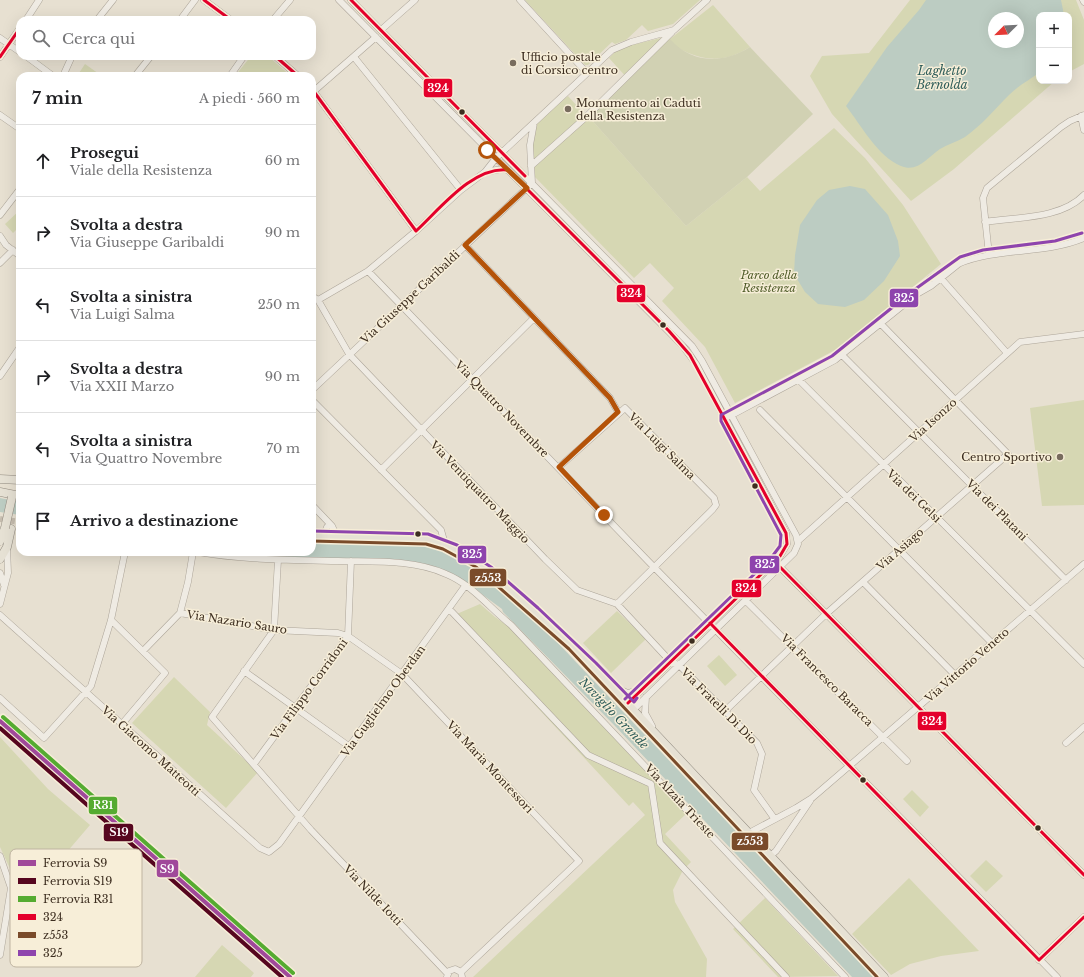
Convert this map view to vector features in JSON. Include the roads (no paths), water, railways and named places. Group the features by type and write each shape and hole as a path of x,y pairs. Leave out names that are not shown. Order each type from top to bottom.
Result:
{"main road":[{"path":"0,479 16,480"},
{"path":"0,492 16,496 8,529 8,548 0,559"},
{"path":"0,541 8,529"},
{"path":"316,536 411,538 445,544 470,557 486,569 572,645 613,687 884,977"}],"street":[{"path":"29,16 39,0"},
{"path":"100,16 113,0"},
{"path":"183,16 195,0"},
{"path":"204,0 226,16"},
{"path":"276,16 290,0"},
{"path":"339,0 508,170 692,346 732,415 798,541 796,551 780,567 646,697 631,706"},
{"path":"351,0 532,183 635,292 690,355 786,534 786,548 644,688 631,706"},
{"path":"381,30 415,0"},
{"path":"520,0 587,73"},
{"path":"531,166 586,117 674,30 707,0"},
{"path":"318,300 368,271 416,231 461,190 485,172 496,158 616,48 674,30"},
{"path":"0,57 16,34"},
{"path":"316,88 376,37"},
{"path":"0,38 16,49"},
{"path":"354,57 461,190"},
{"path":"31,60 48,72"},
{"path":"65,72 70,60"},
{"path":"138,72 148,60"},
{"path":"233,72 241,60"},
{"path":"280,60 293,72"},
{"path":"316,94 416,231"},
{"path":"0,115 16,126"},
{"path":"989,255 982,198 987,188 1061,127 1083,116 1084,130"},
{"path":"532,183 530,146 534,123"},
{"path":"485,172 502,169 508,170"},
{"name":"Via Giuseppe Garibaldi","path":"316,386 532,183"},
{"path":"0,215 16,194"},
{"path":"985,222 1059,212 1077,202 1084,194"},
{"path":"0,236 6,245 16,253"},
{"path":"725,418 799,380 842,355 917,294 926,283 961,262 989,255 1048,248 1084,238"},
{"name":"Via Luigi Salma","path":"465,245 533,319 610,398 618,412 625,408 714,498 716,504 713,509 617,604"},
{"path":"0,263 13,250"},
{"name":"Via Quattro Novembre","path":"368,271 850,767 1057,977"},
{"path":"939,276 1007,353"},
{"name":"Via Ventiquattro Maggio","path":"318,300 349,354 577,590 617,604 671,662"},
{"path":"381,470 533,319"},
{"path":"881,324 956,401"},
{"name":"Via Isonzo","path":"798,541 956,401 1020,342 1084,334"},
{"path":"0,376 16,353"},
{"name":"Via dei Platani","path":"842,355 1066,580"},
{"name":"Via dei Gelsi","path":"799,380 1084,664"},
{"name":"Via Asiago","path":"724,711 826,614 1008,454 956,401"},
{"path":"316,404 441,530 445,544"},
{"path":"760,410 992,643"},
{"path":"559,467 618,412"},
{"path":"316,509 330,524 338,537"},
{"path":"323,537 330,524"},
{"path":"0,604 8,573 8,548"},
{"path":"0,698 44,738 86,692 91,686 111,620 124,556"},
{"path":"144,651 180,613 188,582 192,556"},
{"name":"Via Alzaia Trieste","path":"222,556 278,560 351,561 420,565 446,574 465,586 511,624 845,977"},
{"path":"278,560 274,630 244,671 350,747"},
{"name":"Via Filippo Corridoni","path":"254,764 348,636 351,561"},
{"path":"774,561 1084,873"},
{"name":"Via Vittorio Veneto","path":"749,833 812,798 850,767 1084,564"},
{"path":"0,573 4,585"},
{"path":"863,582 955,675"},
{"name":"Via Guglielmo Oberdan","path":"299,816 465,586"},
{"name":"Via Francesco Baracca","path":"746,600 907,761"},
{"path":"452,612 588,755 651,784 660,843 786,977"},
{"name":"Via Nazario Sauro","path":"180,613 274,630 338,633 348,636 402,674"},
{"name":"Via Giacomo Matteotti","path":"0,615 263,850 269,852 274,849 299,816"},
{"path":"111,620 165,673 122,724"},
{"name":"Via Fratelli Di Dio","path":"671,662 679,665 760,748 762,754 754,790 774,818"},
{"name":"Via Nilde Iotti","path":"244,671 212,717 299,816 447,976"},
{"name":"Via Maria Montessori","path":"402,674 579,861 461,974"},
{"path":"613,687 628,693 644,688"},
{"path":"646,697 646,716 656,732"},
{"path":"1066,743 1084,727"},
{"name":"Via Vittorio Veneto","path":"770,856 776,851 812,798"},
{"path":"0,856 10,885"},
{"path":"0,955 10,894"},
{"path":"1039,960 1084,917"},
{"path":"447,976 452,970 461,974"}],"water":[{"name":"Laghetto Bernolda","path":"926,0 1061,0 1063,12 1036,12 1036,75 1012,92 983,122 965,137 940,149 918,166 907,168 893,162 885,156 877,148 846,106 887,47"},
{"path":"850,186 865,189 888,215 898,241 900,256 884,281 864,300 845,307 818,304 805,292 794,274 795,255 800,225 817,200 829,190"},
{"path":"0,498 16,501 16,514 0,512"},
{"name":"Naviglio Grande","path":"316,543 399,544 431,547 459,557 480,571 557,642 874,977 852,977 616,727 503,612 502,609 468,584 423,564 257,556 316,556"}],"tunnel":[{"path":"0,519 16,521"}],"rail line":[{"name":"R31","path":"3,717 293,973"},
{"name":"S9","path":"0,721 290,977"},
{"name":"S19","path":"0,728 137,849"},
{"name":"S19","path":"142,853 282,977"}],"place":[{"name":"Ufficio postale di Corsico centro","path":"513,63"},
{"name":"Monumento ai Caduti della Resistenza","path":"568,109"},
{"name":"Centro Sportivo","path":"1060,457"}],"park label":[{"name":"Parco della Resistenza","path":"769,281"}]}
